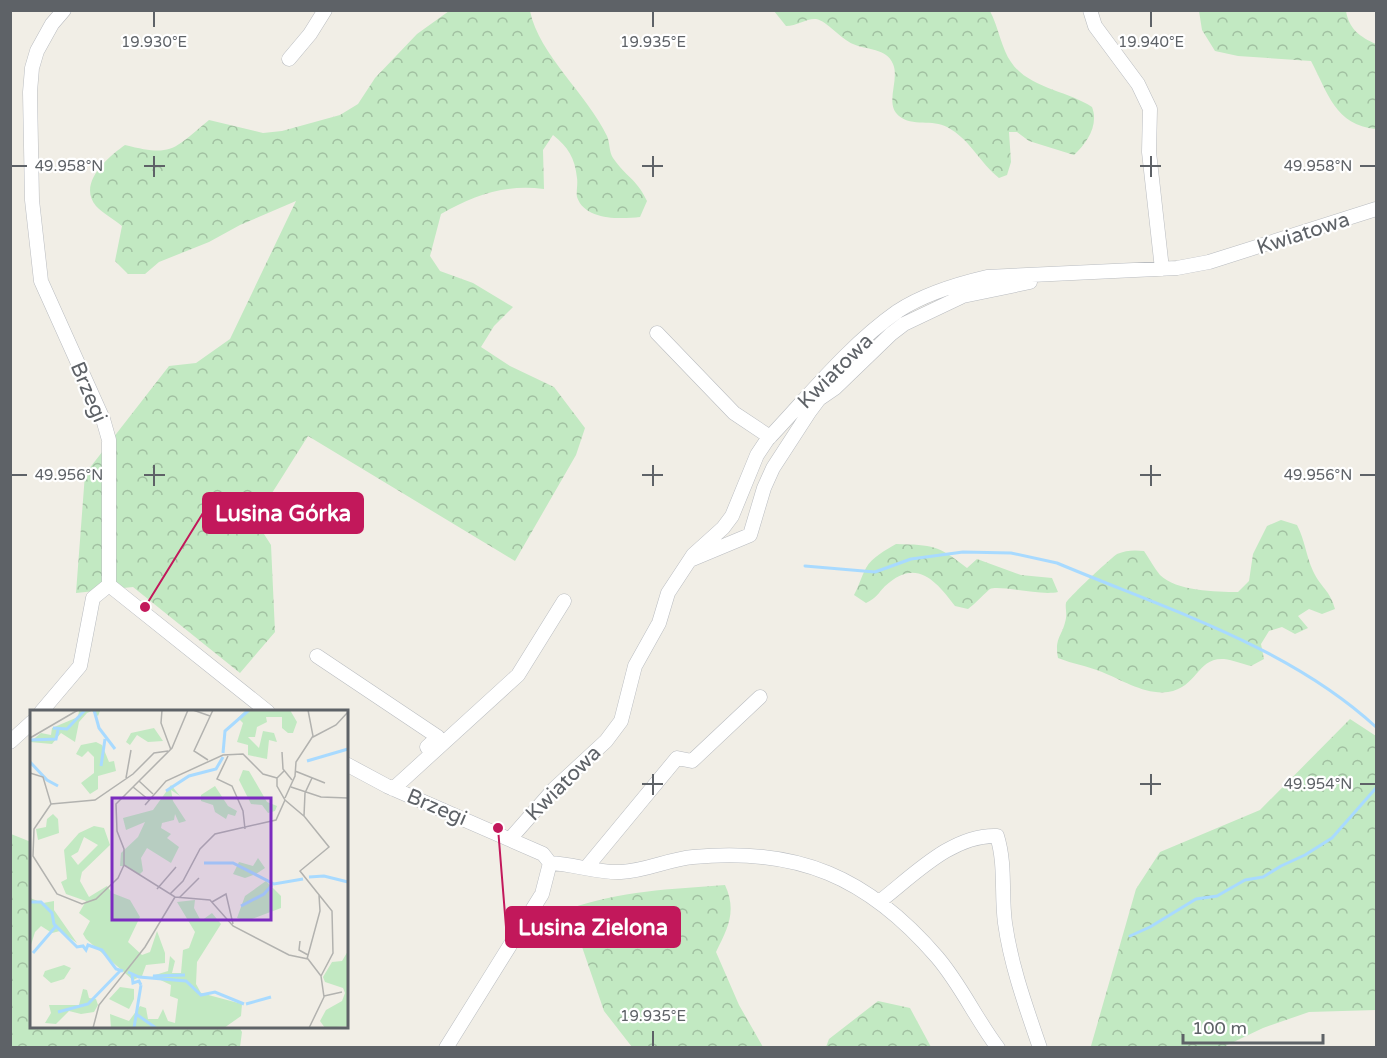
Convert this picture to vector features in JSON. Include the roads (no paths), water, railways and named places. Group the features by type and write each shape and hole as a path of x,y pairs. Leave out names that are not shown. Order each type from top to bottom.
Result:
{"street":[{"name":"Brzegi","path":"64,10 52,24 37,51 32,68 30,92 32,200 41,281 103,419 109,440 109,585"},
{"path":"1090,10 1095,26 1138,84 1150,109 1149,152 1162,268"},
{"path":"289,59 310,34 323,11"},
{"name":"Kwiatowa","path":"510,839 554,789 599,747 621,721 635,666 659,622 668,593 688,560 732,516 757,455 770,437 859,344 898,311 960,283 987,277 1162,268 1209,262 1377,209"},
{"path":"688,560 703,556 750,534 764,488 773,468 810,411 819,399 835,388 904,324 968,294 1093,272"},
{"path":"657,333 734,413 770,437"},
{"path":"42,710 80,666 93,598 109,585 267,710"},
{"path":"390,788 518,675 564,601"},
{"name":"Brzegi","path":"317,656 438,737 390,788"},
{"path":"586,868 677,758 692,761 760,697"},
{"path":"10,742 30,724"},
{"name":"Brzegi","path":"348,765 390,788 543,854 549,863"},
{"path":"879,902 950,848 976,836 997,836 1004,873 1005,921 1010,953 1040,1047"},
{"path":"447,1047 542,894 549,863 624,872 690,857 772,856 836,875 879,902 937,957 998,1047"}],"waterway":[{"path":"805,566 875,572 911,559 963,552 1011,553 1057,563 1183,614 1265,652 1304,674 1341,699 1376,727"},
{"path":"1130,936 1150,927 1196,899 1217,896 1245,880 1263,877 1305,855 1332,838 1376,788"}],"place":[{"name":"Lusina Górka","path":"145,607"},
{"name":"Lusina Zielona","path":"498,828"}]}
